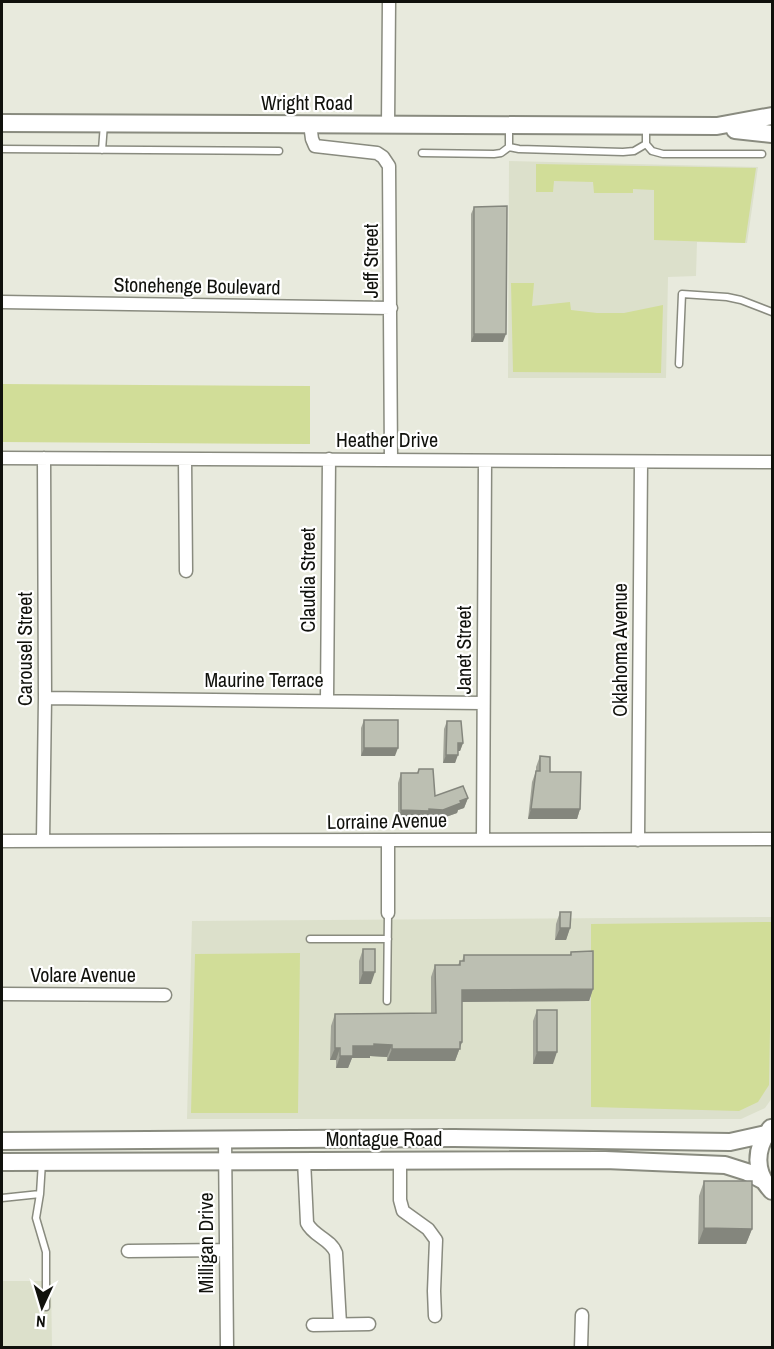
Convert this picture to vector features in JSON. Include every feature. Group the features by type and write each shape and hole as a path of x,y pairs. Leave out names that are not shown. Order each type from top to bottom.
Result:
{"main road":[{"name":"Wright Road","path":"2,123 717,126 772,116"},
{"name":"Wright Road","path":"717,126 772,134"},
{"name":"Montague Road","path":"2,1141 544,1138 720,1142 740,1141 769,1131"},
{"path":"768,1186 760,1175 758,1161 760,1147 769,1131"},
{"name":"Montague Road","path":"2,1162 604,1160 690,1162 732,1167 768,1186"}],"street":[{"path":"388,125 389,2"},
{"name":"Jeff Street","path":"310,124 315,146 377,153 387,161 390,177 391,459"},
{"name":"Stonehenge Boulevard","path":"2,302 391,308"},
{"name":"Heather Drive","path":"2,458 772,462"},
{"name":"Carousel Street","path":"43,841 44,458"},
{"path":"185,459 186,570"},
{"name":"Claudia Street","path":"327,700 329,459"},
{"name":"Janet Street","path":"483,839 485,460"},
{"name":"Oklahoma Avenue","path":"638,840 641,462"},
{"name":"Maurine Terrace","path":"45,698 483,703"},
{"name":"Lorraine Avenue","path":"2,841 772,839"},
{"path":"388,841 388,914"},
{"name":"Volare Avenue","path":"2,994 165,994"},
{"name":"Milligan Drive","path":"225,1139 226,1347"},
{"path":"304,1160 307,1223 331,1245 336,1253 340,1324"},
{"path":"400,1160 400,1200 403,1211 428,1229 436,1240 435,1316"},
{"path":"128,1251 226,1250"},
{"path":"581,1347 582,1315"},
{"path":"313,1325 369,1324"}],"lane":[{"path":"102,150 104,123"},
{"path":"509,147 510,125"},
{"path":"646,126 646,144 652,151 663,154 762,154"},
{"path":"422,153 494,154 501,153 509,147 623,152 634,151 646,144"},
{"path":"2,149 279,151"},
{"path":"679,364 682,294 727,297 772,312"},
{"path":"387,1001 388,914"},
{"path":"310,939 388,939"},
{"path":"42,1161 36,1218 46,1252 46,1307"},
{"path":"2,1198 40,1194"}],"shaded area":[{"path":"509,161 758,167 747,243 697,242 696,276 668,277 666,378 508,378"},
{"path":"772,917 772,1098 765,1108 741,1119 187,1119 192,921"},
{"path":"2,1281 51,1281 52,1347 2,1348"}],"green space":[{"path":"536,164 756,168 745,243 654,240 654,190 633,189 633,193 594,193 593,182 554,181 553,192 536,192"},
{"path":"511,283 534,283 532,306 570,302 571,310 624,313 663,305 661,373 513,372"},
{"path":"2,384 310,386 310,444 2,442"},
{"path":"772,922 769,1085 758,1102 739,1111 591,1107 591,924"},
{"path":"300,953 298,1113 191,1113 195,954"}],"building":[{"path":"507,206 506,334 474,334 474,207"},
{"path":"364,720 398,720 398,748 364,748"},
{"path":"447,721 461,721 463,743 458,743 458,755 446,755"},
{"path":"540,756 550,757 550,772 581,772 580,809 531,809 536,771 540,771"},
{"path":"419,769 433,769 435,796 463,786 468,798 443,810 401,810 401,773 418,773"},
{"path":"560,912 571,912 570,928 560,928"},
{"path":"363,949 375,949 375,972 363,972"},
{"path":"593,951 593,989 462,990 460,1049 392,1049 392,1045 374,1044 374,1046 353,1046 353,1056 340,1056 340,1048 335,1048 335,1014 436,1013 435,965 460,965 460,961 464,961 464,955 571,955 571,952"},
{"path":"537,1010 557,1010 557,1052 537,1052"},
{"path":"704,1181 752,1181 752,1229 704,1228"}]}
